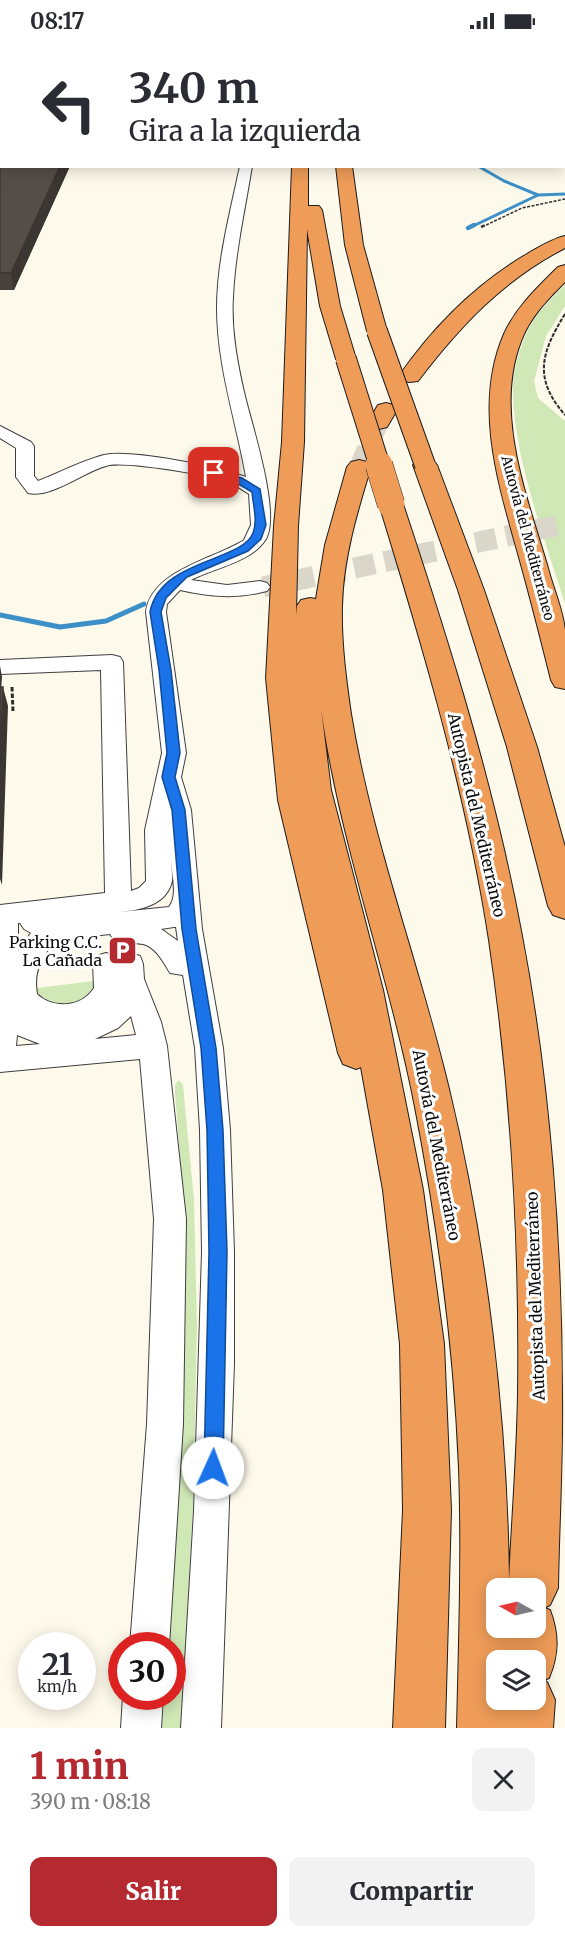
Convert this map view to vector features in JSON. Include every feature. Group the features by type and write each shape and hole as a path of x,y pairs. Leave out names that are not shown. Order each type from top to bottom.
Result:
{"highway":[{"path":"300,168 293,442 286,526 280,678 294,800 381,1153 398,1266 422,1344"},
{"name":"Autopista del Mediterráneo","path":"310,168 314,219 330,306 427,616 465,755 493,870 515,1001 531,1168 540,1368 533,1578"},
{"path":"344,168 354,245 378,331 471,590 522,747 565,906"},
{"path":"410,376 471,304 512,273 565,241"},
{"name":"Autovía del Mediterráneo","path":"565,272 538,297 511,339 500,386 500,420 512,486 565,680"},
{"name":"Autovía del Mediterráneo","path":"359,467 333,559 328,622 333,693 349,777 373,877 430,1088 455,1230 475,1376 482,1468 485,1579 483,1728"},
{"path":"344,514 322,542 317,563 310,605 306,657 307,722 316,790 365,990 403,1190 422,1344 427,1510 418,1728"},
{"path":"527,1728 528,1710"}],"street":[{"path":"180,965 181,907 169,774 165,670 156,612 157,603 183,574 245,548 257,537 260,525 257,491 236,393 226,324 225,297 246,168"},
{"path":"0,431 25,446 24,477 35,489 107,459 135,460 214,473 239,480 257,491"},
{"path":"175,583 218,592 238,592 260,587"},
{"path":"0,667 112,662 118,902"},
{"path":"169,774 186,771 189,790 208,978 200,993"},
{"path":"24,923 143,898 158,885 157,835 169,774"},
{"path":"118,902 131,906 181,907"},
{"path":"24,923 50,940 181,907"},
{"path":"181,907 200,993 209,1048 215,1130 218,1252 217,1363 201,1728"},
{"path":"24,923 30,952 25,962 23,994 33,1008 48,1015 73,1015 96,1006 106,993 108,985 122,969"},
{"path":"24,923 2,990 1,1060 153,1046"},
{"path":"90,931 153,936 170,948 180,965 209,1048"},
{"path":"2,990 7,1008 19,1022 36,1031 55,1034 78,1032 100,1026 117,1014 129,995 122,969"},
{"path":"122,969 147,1022 153,1046 170,1219 165,1424 150,1632"},
{"path":"141,1728 142,1710"}],"path":[{"path":"481,227 522,208 565,199"},
{"path":"565,314 545,354 542,370 549,398 565,414"},
{"path":"12,687 13,712"}],"green space":[{"path":"565,285 565,306 546,336 534,381 538,398 565,421 565,604 525,473 515,420 513,386 519,354 530,325"},
{"path":"94,981 96,991 67,1004 53,1002 37,993 37,988"},
{"path":"179,1080 183,1085 194,1200 197,1327 193,1508 186,1636 186,1632 167,1632 183,1196 175,1084"},
{"path":"163,1710 182,1710 181,1728 162,1728"}],"building":[{"path":"0,168 59,168 11,273 0,273"},
{"path":"0,687 3,687 0,771"}],"waterway":[{"path":"481,168 504,181 538,195"},
{"path":"538,195 565,194"},
{"path":"471,227 538,195"},
{"path":"468,228 474,225"},
{"path":"0,615 60,627 106,621 144,604"}],"tunnel":[{"path":"359,467 379,422"},
{"path":"263,587 565,524"}],"place":[{"name":"Parking C.C. La Cañada","path":"123,951"}],"route":[{"path":"213,1468 218,1252 215,1130 209,1048 189,929 179,810 169,777 174,753 156,612 157,603 183,574 245,548 257,537 260,525 257,491 239,480 214,473"}]}
